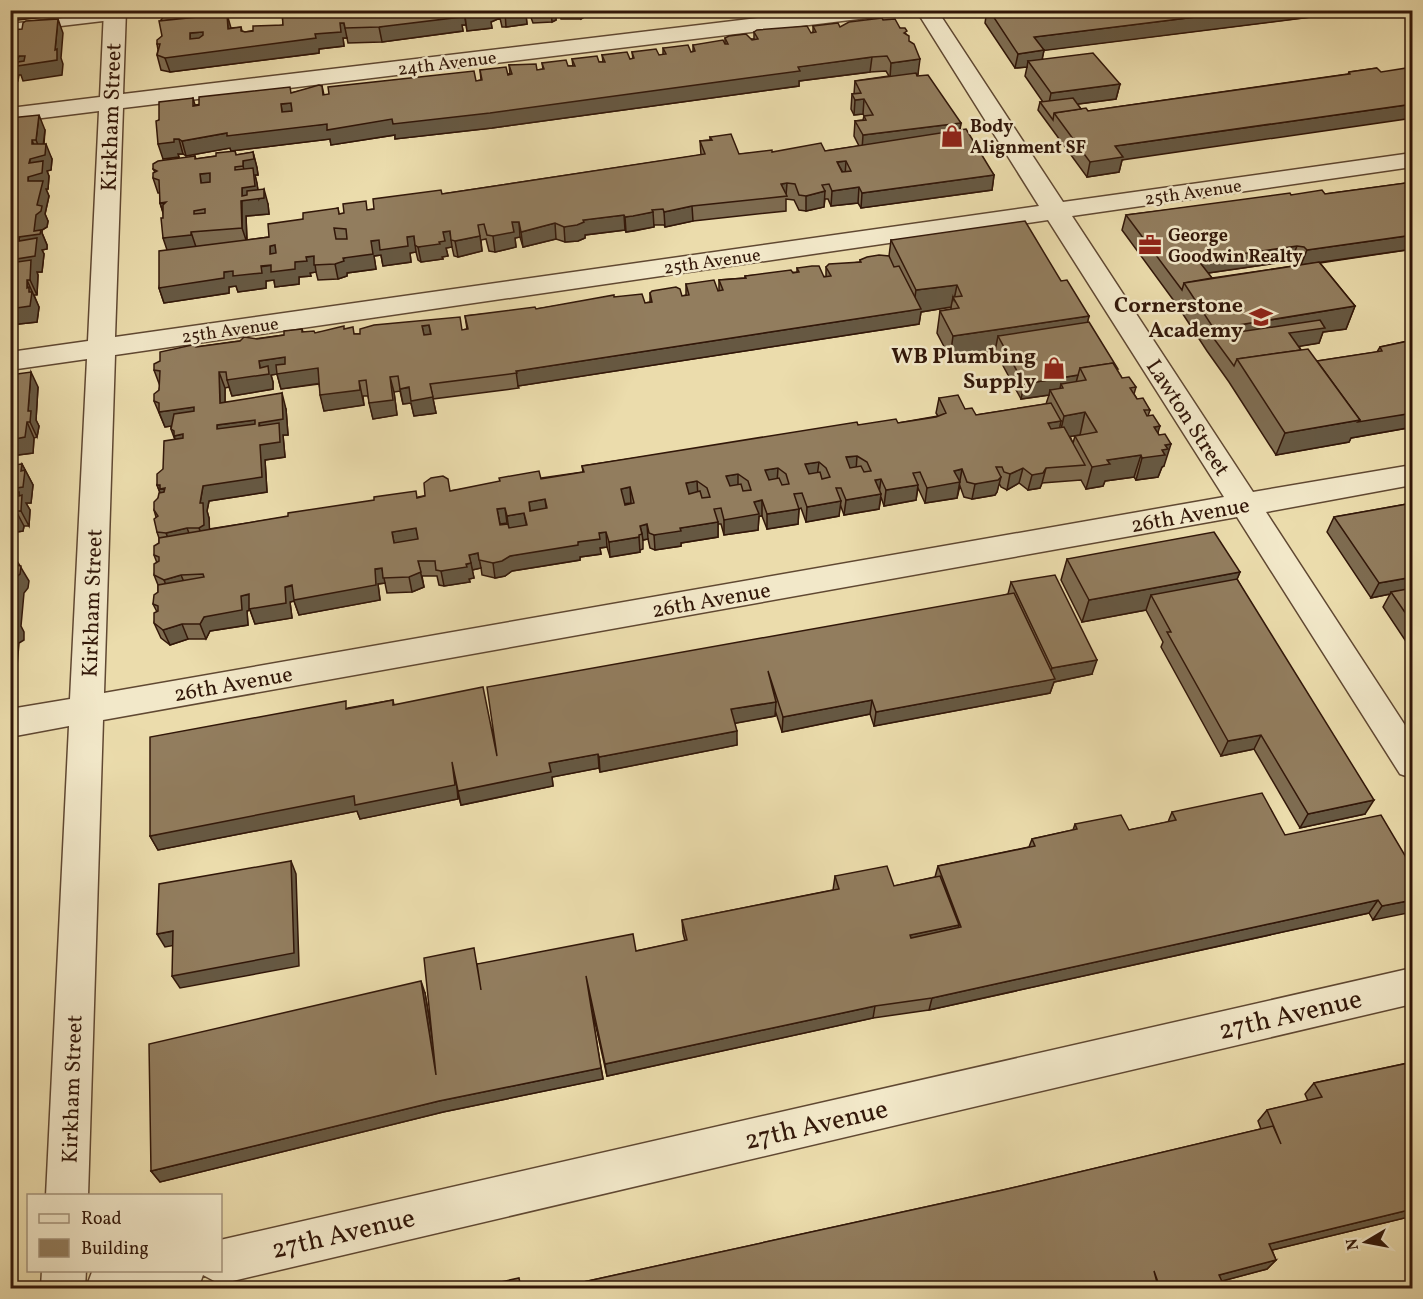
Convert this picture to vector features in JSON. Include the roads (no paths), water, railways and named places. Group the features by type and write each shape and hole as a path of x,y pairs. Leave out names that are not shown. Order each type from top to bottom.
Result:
{"street":[{"name":"24th Avenue","path":"10,115 883,10"},
{"name":"Lawton Street","path":"926,10 1413,764"},
{"name":"Kirkham Street","path":"67,1194 115,13"},
{"name":"25th Avenue","path":"10,361 1413,160"},
{"name":"26th Avenue","path":"10,723 1413,475"},
{"name":"27th Avenue","path":"222,1262 1413,986"},
{"path":"63,1288 64,1272"},
{"path":"108,1288 175,1272"}],"lane":[{"path":"10,28 115,13"}],"place":[{"name":"Body Alignment SF","path":"952,136"},
{"name":"George Goodwin Realty","path":"1150,245"},
{"name":"Cornerstone Academy","path":"1261,317"},
{"name":"WB Plumbing Supply","path":"1054,368"}]}
